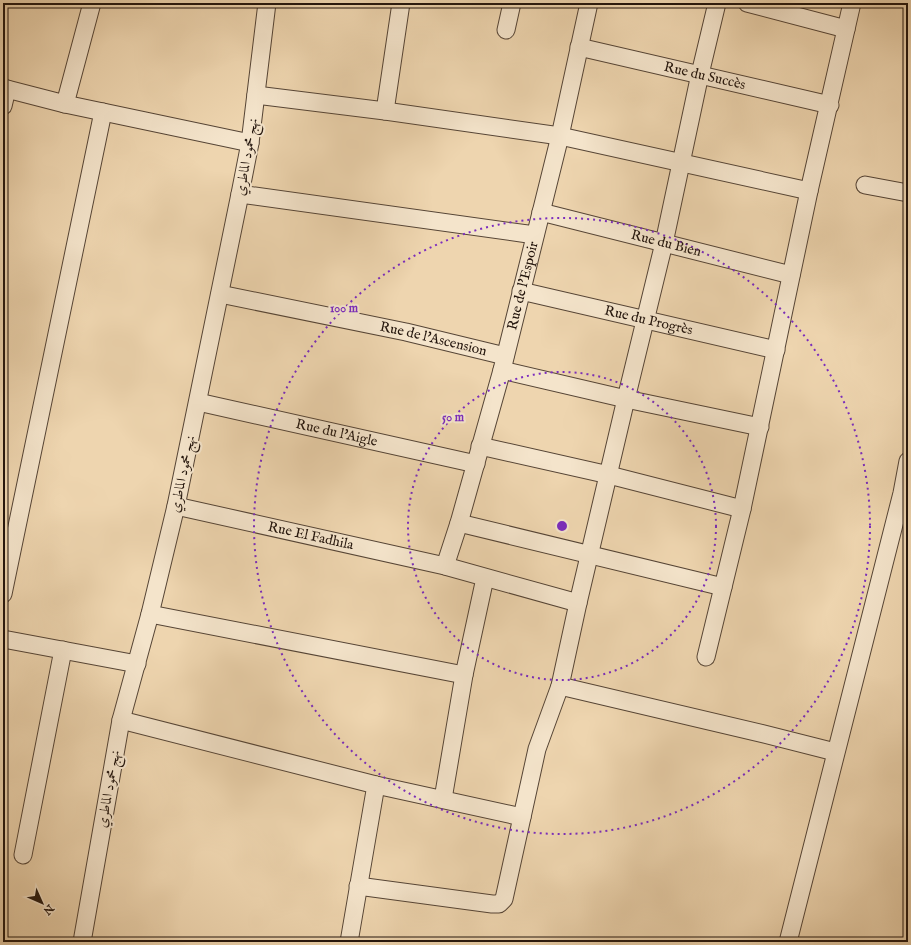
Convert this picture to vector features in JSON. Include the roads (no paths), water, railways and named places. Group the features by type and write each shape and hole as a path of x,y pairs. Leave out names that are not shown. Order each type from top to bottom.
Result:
{"street":[{"path":"65,104 92,3"},
{"name":"نهج محمود الماطري","path":"82,942 121,720 150,614 176,506 240,194 250,143 267,3"},
{"path":"385,111 402,3"},
{"path":"506,30 512,3"},
{"name":"Rue de l'Espoir","path":"445,566 459,523 504,363 560,136 589,3"},
{"path":"358,886 498,904 504,899 537,749 560,686 578,603 664,242 700,74 717,3"},
{"path":"747,3 846,29"},
{"path":"706,657 742,509 809,191 830,105 852,3"},
{"name":"Rue du Succès","path":"579,47 830,105"},
{"path":"3,106 5,88 65,104 250,143"},
{"path":"256,95 385,111 560,136 809,191"},
{"path":"3,594 103,112"},
{"path":"866,185 908,193"},
{"path":"240,194 535,236"},
{"name":"Rue du Bien","path":"541,212 791,275"},
{"name":"Rue du Progrès","path":"522,291 776,350"},
{"name":"Rue de l'Ascension","path":"220,294 406,332 626,399 760,428"},
{"name":"Rue du l'Aigle","path":"198,402 476,464"},
{"path":"480,446 609,475 742,509"},
{"path":"788,942 835,752 905,494 908,461"},
{"name":"Rue El Fadhila","path":"176,506 445,566 578,603"},
{"path":"459,523 723,587"},
{"path":"442,799 464,675 485,578"},
{"path":"150,614 464,675"},
{"path":"3,639 137,664"},
{"path":"22,855 63,650"},
{"path":"560,686 835,752"},
{"path":"121,720 376,785 522,817"},
{"path":"349,942 376,785"}]}
